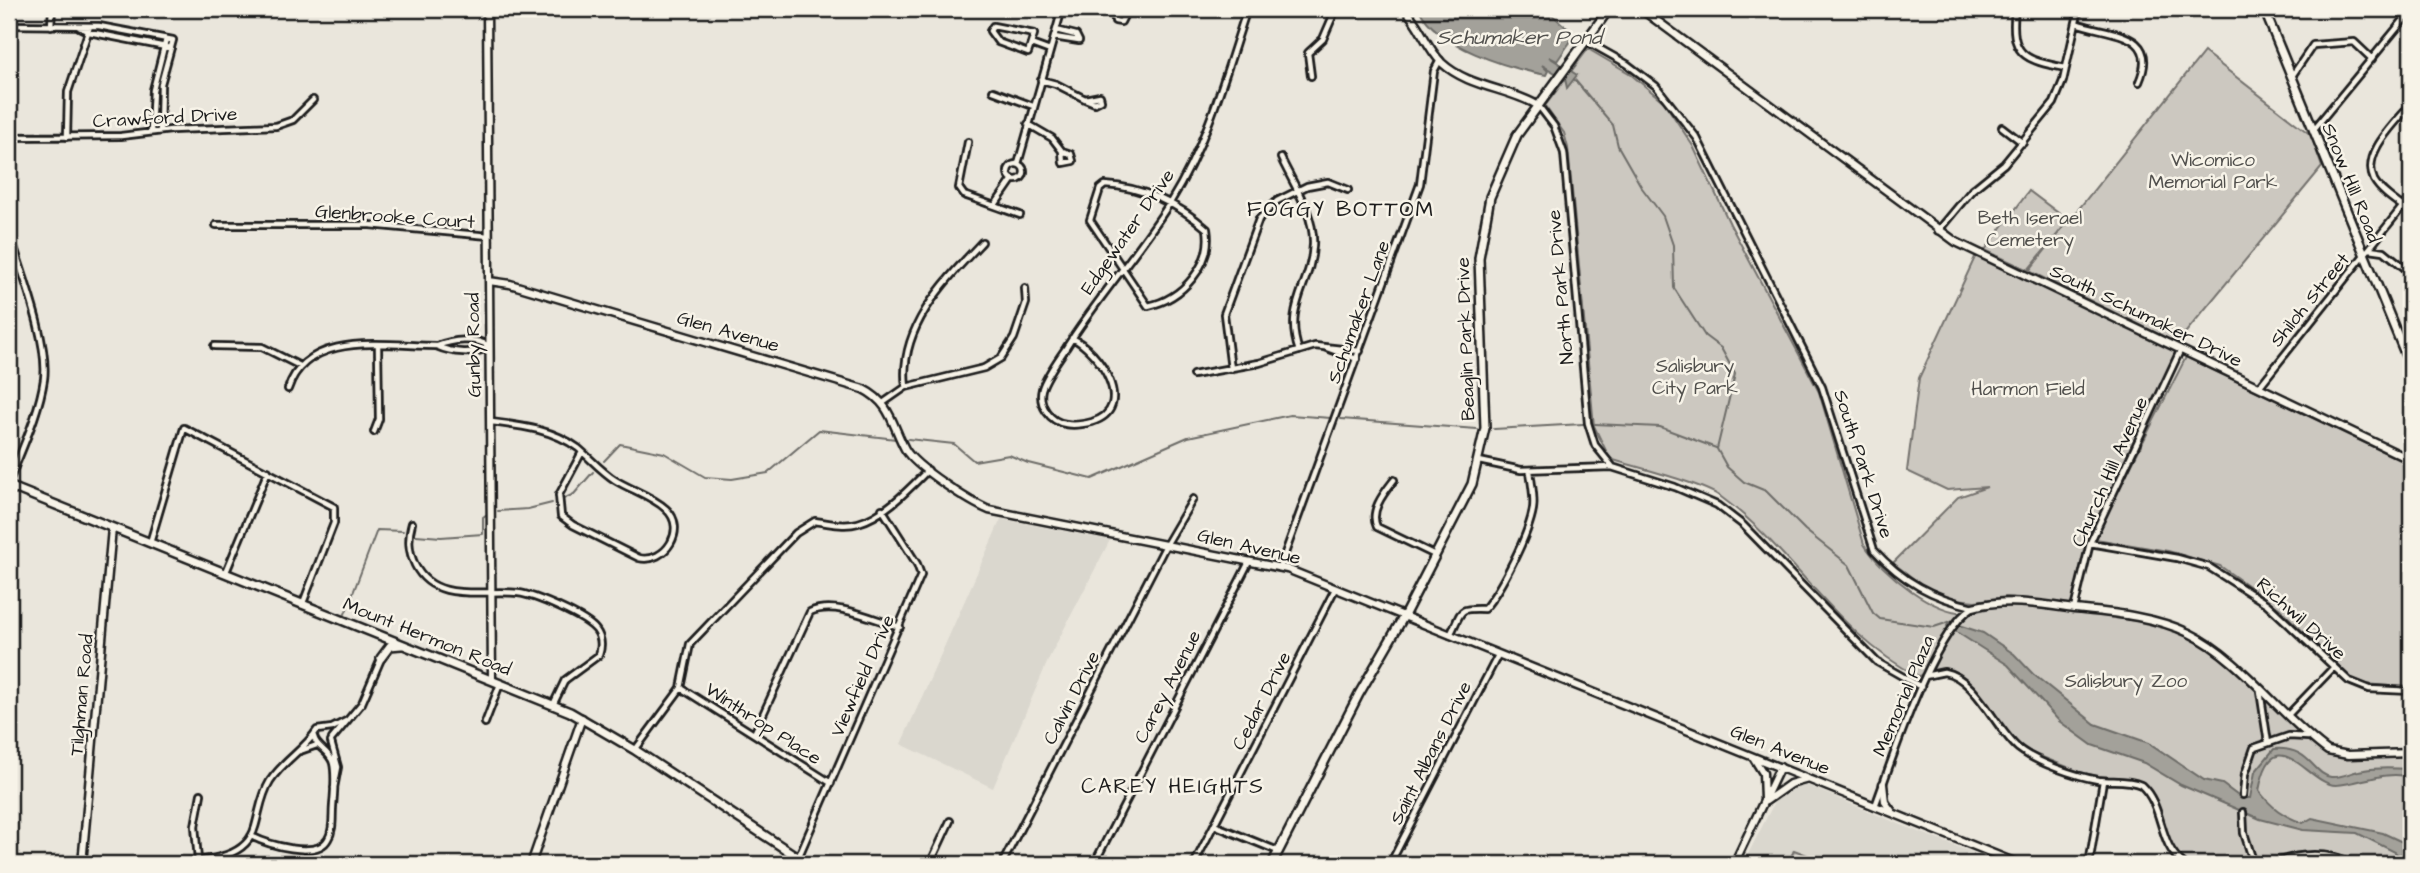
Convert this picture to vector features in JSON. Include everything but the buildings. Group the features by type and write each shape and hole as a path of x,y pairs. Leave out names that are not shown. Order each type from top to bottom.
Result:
{"main road":[{"name":"Beaglin Park Drive","path":"1272,864 1359,694 1404,616 1472,484 1479,461 1485,410 1479,285 1480,240 1490,197 1505,158 1537,105 1609,9"},
{"name":"Snow Hill Road","path":"2264,9 2363,256 2411,364"},
{"name":"Mount Hermon Road","path":"9,484 582,718 808,864"},
{"path":"369,631 381,640 382,655"},
{"path":"382,655 390,646 406,645"}],"street":[{"path":"51,9 51,26"},
{"name":"Gunby Road","path":"487,9 492,680"},
{"path":"1013,179 1009,170 1018,164 1062,9"},
{"name":"Edgewater Drive","path":"1072,338 1089,349 1113,385 1114,399 1110,412 1088,423 1060,423 1043,405 1043,385 1082,320 1170,203 1204,138 1247,9"},
{"path":"1311,76 1308,53 1324,38 1336,9"},
{"path":"1405,9 1440,60 1465,77 1537,105"},
{"name":"South Schumaker Drive","path":"1641,9 1938,231 2180,351 2411,460"},
{"path":"2015,9 2013,38 2022,53 2034,62 2066,68"},
{"path":"1938,231 1972,190 1999,169 2023,143 2054,103 2066,68 2079,9"},
{"path":"2314,130 2410,13 2400,9"},
{"path":"2076,23 2125,36 2139,44 2145,55 2146,66 2139,82"},
{"path":"9,25 90,26 170,39 161,84 160,131"},
{"path":"67,137 68,92 90,26"},
{"path":"993,26 999,26 1034,34 1031,44 1028,53 998,42 990,31 993,26"},
{"path":"79,27 89,32 168,48"},
{"path":"1054,37 1079,41 1076,35 1056,30"},
{"name":"South Park Drive","path":"1585,41 1626,64 1656,86 1697,138 1822,387 1874,550 1892,569 1926,593 1973,607 2008,601 2138,617 2174,627 2210,647 2288,715 2309,737 2335,753 2411,753"},
{"path":"2291,77 2313,46 2320,43 2354,43 2372,59"},
{"path":"1031,44 1050,51"},
{"path":"151,132 153,90 168,48"},
{"name":"Schumaker Lane","path":"1280,567 1420,184 1434,71 1440,60"},
{"path":"1041,80 1056,83 1085,99"},
{"path":"993,91 1033,106"},
{"name":"Crawford Drive","path":"9,137 121,136 160,131 282,125 298,117 313,100"},
{"path":"2411,104 2380,144 2372,163 2374,178 2411,213"},
{"name":"North Park Drive","path":"1537,105 1554,126 1564,153 1588,422 1595,445 1612,467"},
{"path":"1028,124 1052,138 1062,151"},
{"path":"2002,127 2023,143"},
{"path":"968,142 959,188 964,195 1020,215"},
{"path":"1281,158 1307,213 1314,243 1293,318 1299,351"},
{"path":"1013,179 1020,179 1024,175 1024,169 1018,164"},
{"path":"995,205 1013,179"},
{"path":"1231,369 1224,314 1240,264 1259,219 1277,201 1296,191 1328,182 1348,190"},
{"path":"1105,185 1123,187 1170,203 1190,214 1207,229 1206,252 1195,278 1157,304 1148,306 1122,268 1090,220 1100,189 1105,185"},
{"name":"Shiloh Street","path":"2258,388 2411,196"},
{"name":"Glenbrooke Court","path":"216,225 370,225 489,236"},
{"path":"9,231 41,344 44,377 38,405 9,484"},
{"path":"906,387 905,359 932,296 982,242"},
{"path":"2369,248 2384,251 2411,273"},
{"name":"Glen Avenue","path":"489,281 870,392 892,416 908,453 973,502 989,510 1280,567 2019,864"},
{"path":"883,404 906,387 984,368 998,361 1012,344 1026,303 1025,288"},
{"path":"436,346 448,341 481,341 490,346"},
{"path":"215,346 262,347 300,366"},
{"path":"374,432 379,419 379,346"},
{"path":"288,389 300,366 327,349 436,346 449,351 481,351 490,346"},
{"path":"1193,375 1231,369 1320,346 1360,351"},
{"path":"1320,346 1357,359"},
{"name":"Church Hill Avenue","path":"2074,609 2090,543 2180,351"},
{"path":"491,422 545,431 562,438 582,452 609,476 664,507 670,514 674,536 658,556 639,558 573,525 561,516 559,495 582,452"},
{"path":"150,542 184,428 334,508 334,523 303,603"},
{"path":"1479,461 1530,470 1612,467 1675,487 1717,505 1743,525 1877,662 1921,687"},
{"path":"635,750 681,688 690,644 796,533 814,521 846,524 861,522 882,509 928,470"},
{"path":"1450,635 1464,610 1471,606 1484,609 1502,580 1530,519 1533,502 1530,470"},
{"path":"226,572 268,471"},
{"path":"1394,480 1376,508 1377,527 1435,555"},
{"name":"Calvin Drive","path":"1002,864 1166,545 1193,499"},
{"name":"Viewfield Drive","path":"798,858 917,588 920,569 882,509"},
{"path":"412,523 410,549 425,579 445,590 520,593 534,597 582,620 598,632 601,645 598,655 592,663 569,675 554,705"},
{"name":"Tilghman Road","path":"83,863 112,528"},
{"name":"Richwil Drive","path":"2090,543 2177,558 2218,572 2267,604 2349,681 2361,687 2411,691"},
{"name":"Carey Avenue","path":"1094,864 1250,561"},
{"name":"Cedar Drive","path":"1194,864 1336,588"},
{"path":"754,734 810,612 824,607 836,609 900,627"},
{"name":"Memorial Plaza","path":"1875,806 1925,676 1950,628 1973,607"},
{"path":"296,753 332,741 364,698 388,638"},
{"name":"Saint Albans Drive","path":"1390,864 1498,655"},
{"path":"2288,715 2334,667"},
{"path":"1925,676 1949,673 1961,682 1985,704 2003,733 2021,750 2089,778 2135,782 2145,790 2157,809 2170,850 2183,864"},
{"path":"485,723 500,684"},
{"name":"Winthrop Place","path":"681,688 831,783"},
{"path":"2260,691 2268,743"},
{"path":"531,864 582,718"},
{"path":"168,864 232,853 251,836 270,782 314,737 317,730 327,729 348,720"},
{"path":"327,729 338,767 334,789"},
{"path":"2243,795 2245,774 2254,748 2289,736 2309,737"},
{"path":"251,836 272,846 309,849 321,846 331,832 333,764 314,737"},
{"path":"1752,756 1763,773 1764,802"},
{"path":"1734,864 1780,767"},
{"path":"1764,802 1790,784 1809,779"},
{"path":"2089,864 2104,781"},
{"path":"1883,784 1885,803 1894,814"},
{"path":"198,860 195,826 201,794"},
{"path":"2243,812 2244,833 2254,864"},
{"path":"930,864 950,821"},
{"path":"1214,825 1278,851"},
{"path":"2273,864 2287,858 2309,855 2340,858 2355,864"},
{"path":"83,863 113,864"},
{"path":"462,864 493,864"}],"shaded area":[{"path":"1001,519 1110,540 1050,656 993,788 901,744"},
{"path":"1804,784 2002,864 1743,864 1776,799 1788,788"}],"green space":[{"name":"Salisbury City Park","path":"1588,49 1629,73 1664,102 1693,146 1730,224 1819,392 1864,544 1883,567 1927,601 1958,612 2013,604 2036,605 2108,613 2160,625 2213,651 2319,748 2351,758 2411,756 2411,864 2361,864 2338,854 2303,852 2265,864 2189,864 2172,848 2156,799 2146,787 2134,779 2101,777 2080,772 2027,751 2006,732 1989,704 1949,669 1918,676 1889,659 1863,638 1771,541 1721,497 1684,481 1610,459 1594,426 1568,148 1564,133 1545,106"},
{"name":"Wicomico Memorial Park","path":"2204,52 2311,135 2322,167 2177,343 2029,271 2065,225 2028,270 1985,250 2029,191 2069,221"},
{"name":"Harmon Field","path":"1976,255 2180,351 2117,493 2186,357 2411,465 2411,688 2366,684 2351,678 2279,608 2220,566 2168,551 2089,538 2072,604 2006,597 1975,601 1955,599 1926,588 1893,563 1958,497 1987,487 1947,490 1907,471 1919,378"},
{"path":"1794,850 1831,864 1788,864"}],"water":[{"name":"Schumaker Pond","path":"1419,9 1541,9 1550,13 1575,35 1557,61 1549,57 1577,75 1567,88 1565,79 1542,65 1548,71 1546,75 1475,54 1441,34"},
{"path":"1949,622 1983,633 2014,654 2033,674 2095,724 2149,743 2204,780 2222,784 2241,798 2250,798 2255,772 2274,749 2296,752 2331,777 2375,768 2409,769 2411,777 2392,775 2336,785 2282,756 2273,758 2265,769 2259,791 2278,811 2303,823 2312,818 2383,833 2411,846 2411,864 2406,864 2395,852 2357,833 2303,830 2260,819 2181,785 2144,763 2092,745 2059,721 2008,665 1947,626"}],"waterway":[{"path":"1574,79 1613,125 1618,146 1642,188 1663,216 1673,245 1674,288 1705,336 1721,348 1735,374 1717,449 1727,467 1744,482 1766,491 1805,530 1849,565 1873,613 1880,619 1934,627 1949,622"},
{"path":"908,439 954,444 974,461 1009,455 1028,463 1092,479 1188,437 1290,415 1331,418"},
{"path":"1341,419 1477,429"},
{"path":"1494,429 1583,424"},
{"path":"1595,424 1660,427 1716,448"},
{"path":"604,461 620,444 664,453 705,477 732,479 768,473 819,430 896,439"},
{"path":"563,499 574,494 593,472"},
{"path":"498,511 528,509 552,503"},
{"path":"416,535 441,537 483,534 483,517 487,514"},
{"path":"345,614 377,530 403,531"}],"district":[{"name":"FOGGY BOTTOM","path":"1341,209"},
{"name":"CAREY HEIGHTS","path":"1173,786"}],"park label":[{"name":"Beth Iserael Cemetery","path":"2030,229"},
{"name":"Salisbury Zoo","path":"2126,681"}]}
